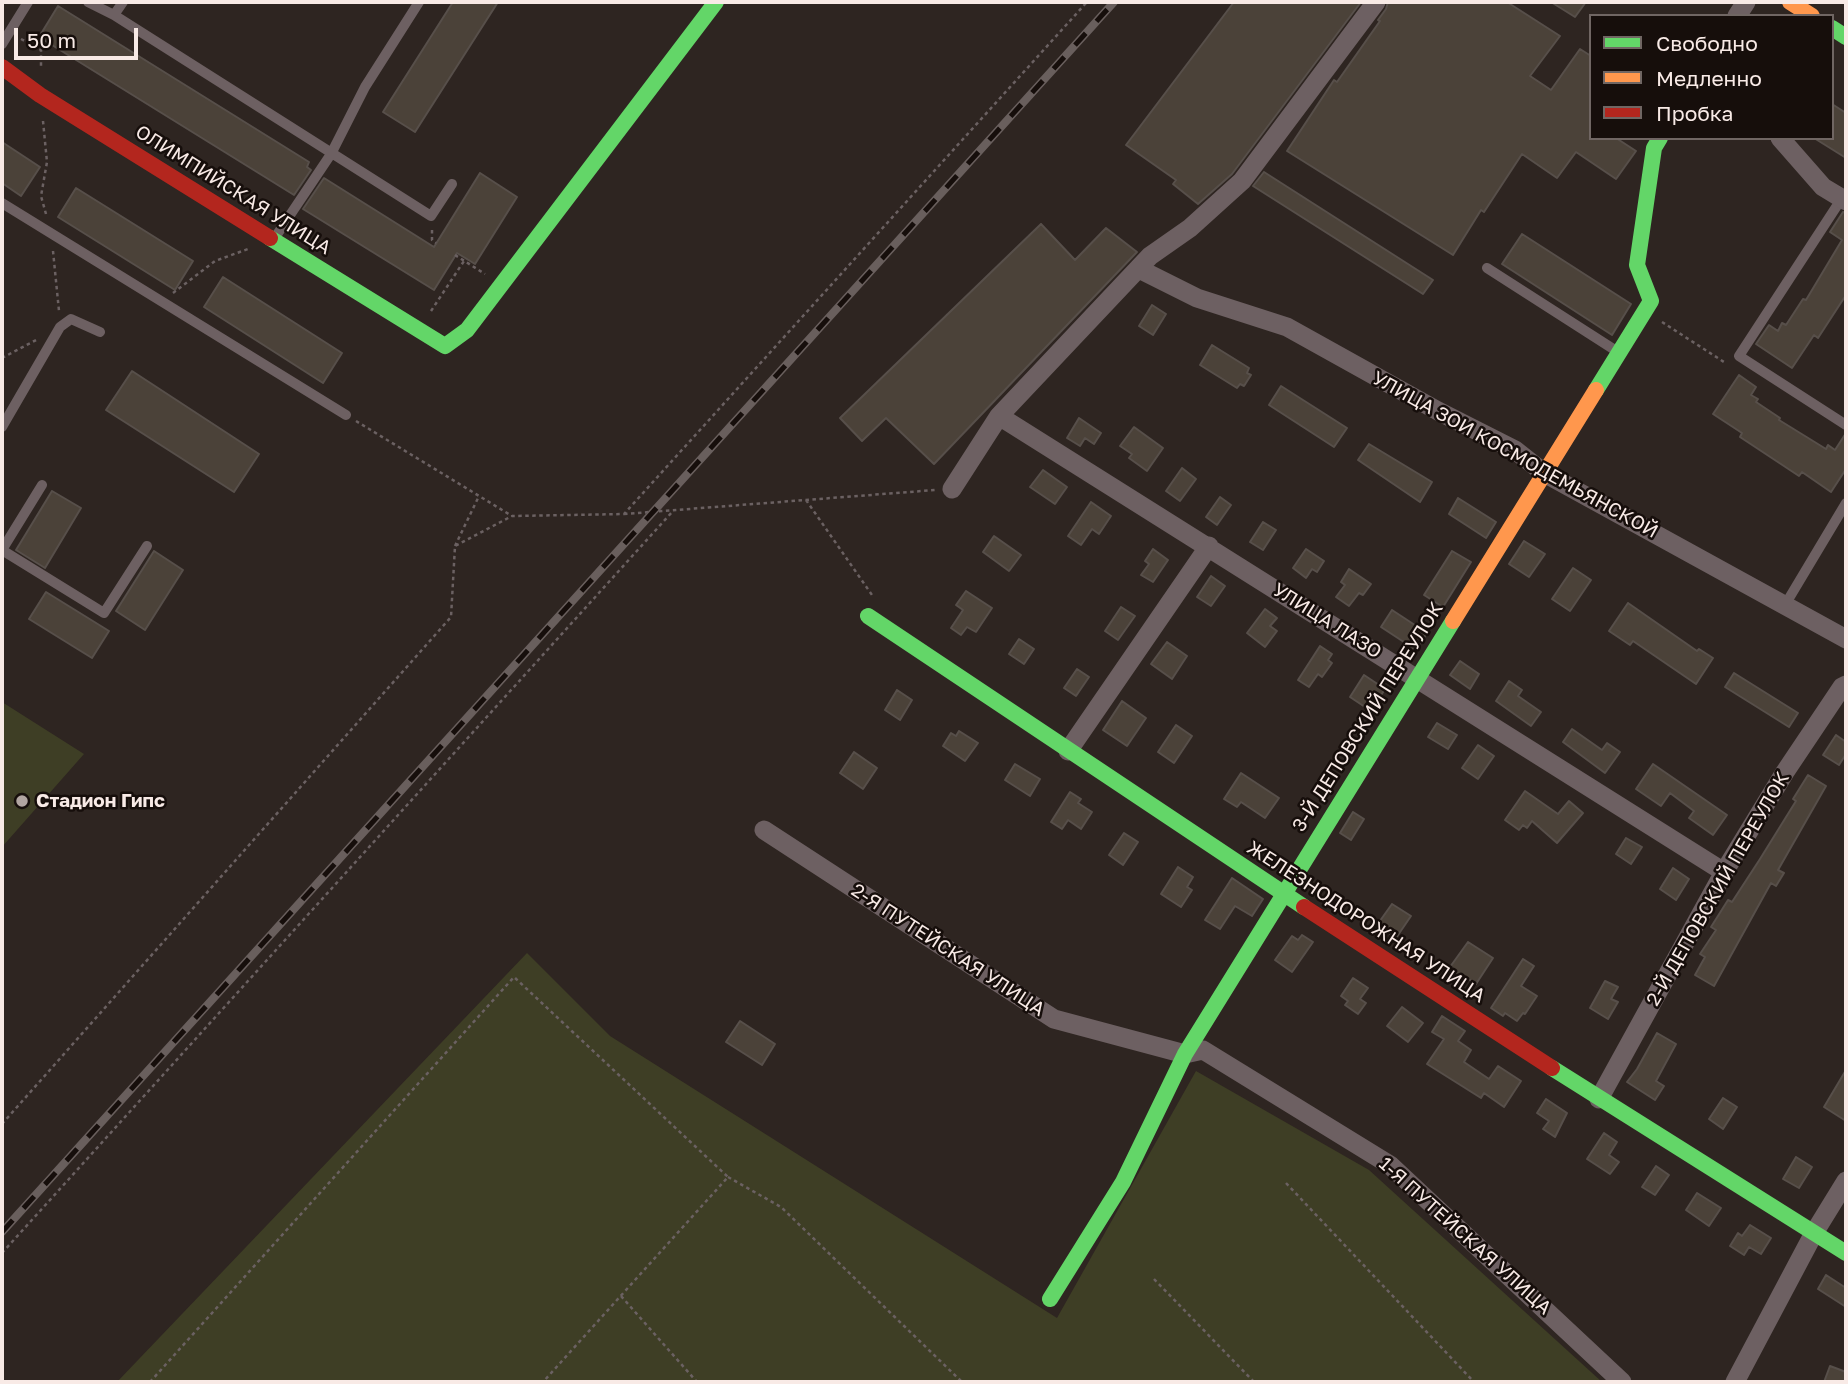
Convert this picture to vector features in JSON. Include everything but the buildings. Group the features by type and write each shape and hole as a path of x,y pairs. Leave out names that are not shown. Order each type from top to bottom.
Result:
{"street":[{"path":"500,285 716,2"},
{"path":"952,489 999,416 1150,256 1190,228 1242,181 1376,2"},
{"path":"1790,2 1809,14"},
{"name":"ОЛИМПИЙСКАЯ УЛИЦА","path":"2,67 40,95 445,346 467,330 500,285"},
{"path":"1644,311 1651,301 1637,265 1654,148 1659,140"},
{"path":"1782,140 1823,187 1844,200"},
{"name":"УЛИЦА ЗОИ КОСМОДЕМЬЯНСКОЙ","path":"1139,269 1196,298 1287,327 1438,411 1515,450 1544,473 1846,639"},
{"name":"3-Й ДЕПОВСКИЙ ПЕРЕУЛОК","path":"1050,1299 1123,1182 1185,1054 1644,311"},
{"name":"УЛИЦА ЛАЗО","path":"999,416 1724,872"},
{"path":"1068,751 1209,546"},
{"name":"ЖЕЛЕЗНОДОРОЖНАЯ УЛИЦА","path":"868,616 1284,894 1599,1099 1846,1253"},
{"name":"2-Й ДЕПОВСКИЙ ПЕРЕУЛОК","path":"1599,1099 1724,872 1785,772 1842,687 1846,685"},
{"name":"2-Я ПУТЕЙСКАЯ УЛИЦА","path":"764,831 1054,1019 1185,1054"},
{"name":"1-Я ПУТЕЙСКАЯ УЛИЦА","path":"1185,1054 1203,1050 1391,1165 1622,1382"},
{"path":"1735,1382 1814,1233 1846,1181"}],"lane":[{"path":"2,44 28,2"},
{"path":"88,2 114,15 431,216 452,184"},
{"path":"114,15 122,2"},
{"path":"274,239 331,154 365,86 419,2"},
{"path":"1844,200 1739,356 1846,425"},
{"path":"2,203 346,415"},
{"path":"1487,268 1618,352"},
{"path":"2,427 60,327 71,319 100,332"},
{"path":"42,485 2,550 103,613 146,546"},
{"path":"1785,605 1846,503"}],"path":[{"path":"624,514 1087,2"},
{"path":"2,358 60,327 52,234 41,196 47,162 40,95 41,50 9,32"},
{"path":"431,216 432,240 436,243"},
{"path":"160,302 215,261 274,239"},
{"path":"455,255 500,285"},
{"path":"418,331 464,261"},
{"path":"1644,311 1724,362 1739,356"},
{"path":"346,415 512,516"},
{"path":"455,546 512,516 673,511 952,489"},
{"path":"2,1124 451,617 455,546 479,496"},
{"path":"806,500 876,601 868,616"},
{"path":"2,1253 673,511"},
{"path":"150,1382 514,977 728,1177 781,1208 962,1382"},
{"path":"543,1382 728,1177"},
{"path":"1286,1183 1474,1382"},
{"path":"1154,1279 1254,1382"},
{"path":"621,1296 697,1382"}],"shaded area":[{"name":"Стадион Гипс","path":"2,702 84,754 2,847"},
{"path":"527,953 610,1036 1057,1318 1196,1071 1369,1170 1602,1382 117,1382"}],"railway":[{"path":"2,1232 1114,2"}],"traffic: fast":[{"path":"270,238 445,346 467,330 716,2"},
{"path":"1834,29 1846,37"},
{"path":"1596,390 1651,301 1637,265 1654,148 1659,140"},
{"path":"868,616 1304,907"},
{"path":"1050,1299 1123,1182 1185,1054 1453,621"},
{"path":"1552,1068 1846,1253"}],"traffic: slow":[{"path":"1790,2 1809,14"},
{"path":"1453,621 1596,390"}],"traffic: jam":[{"path":"2,67 40,95 270,238"},
{"path":"1304,907 1552,1068"}],"place":[{"name":"Стадион Гипс","path":"22,801"}]}
